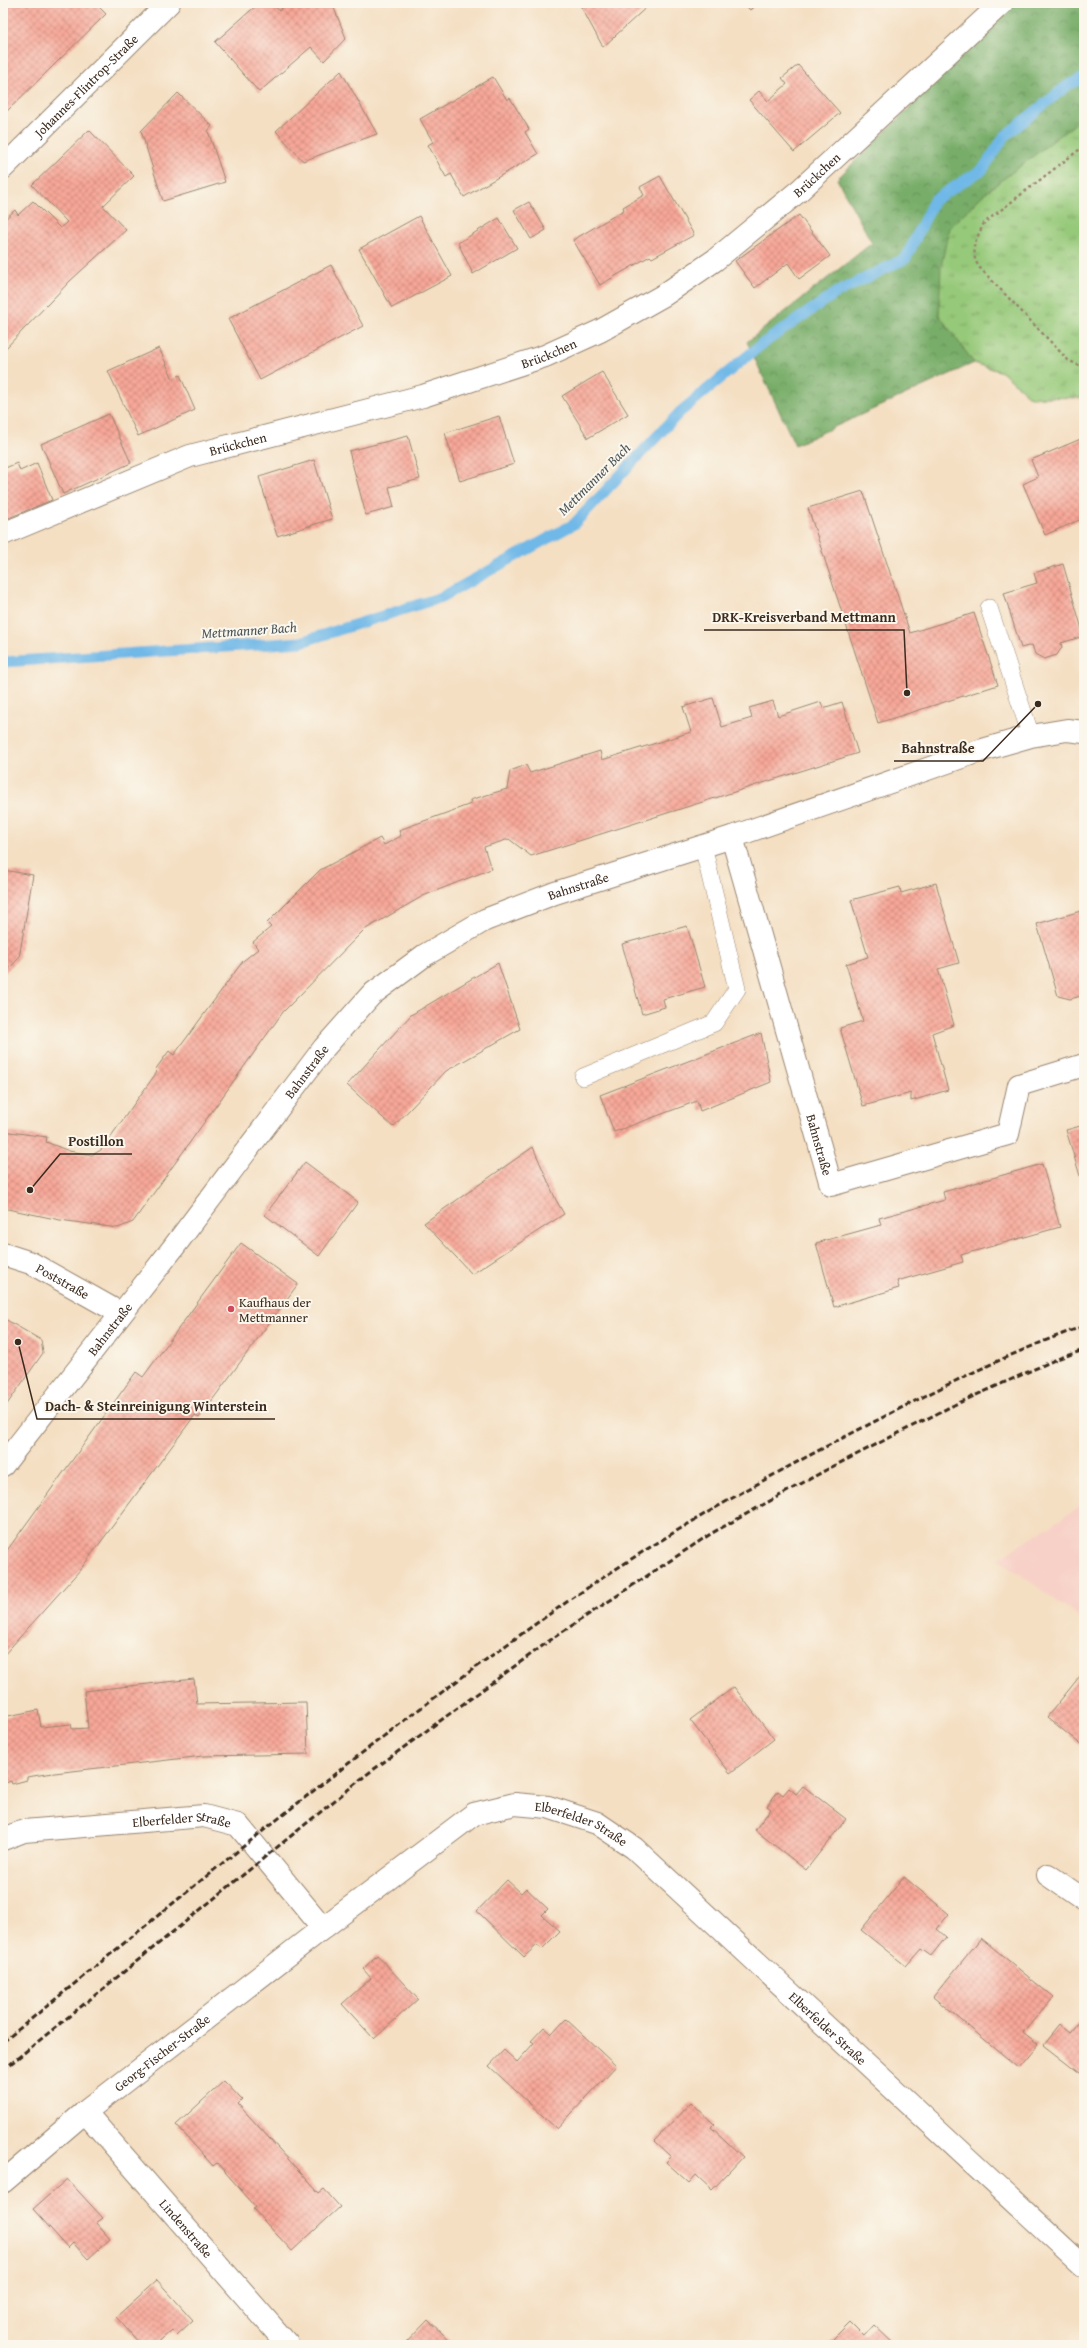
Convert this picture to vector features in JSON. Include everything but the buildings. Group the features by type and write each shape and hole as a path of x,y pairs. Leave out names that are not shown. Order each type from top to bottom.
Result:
{"street":[{"name":"Johannes-Flintrop-Straße","path":"3,168 169,3"},
{"name":"Brückchen","path":"3,534 190,456 423,396 545,356 635,312 715,260 800,190 1002,3"},
{"name":"Bahnstraße","path":"3,1464 120,1313 173,1248 324,1048 370,995 425,955 485,920 555,893 732,837 978,751 1031,736 1067,730 1084,732"},
{"name":"Bahnstraße","path":"732,837 831,1185 1008,1134 1019,1085 1084,1065"},
{"name":"Poststraße","path":"3,1254 31,1263 120,1313"},
{"name":"Elberfelder Straße","path":"3,1839 32,1830 204,1816 223,1819 238,1825 323,1928 474,1814 515,1804 548,1807 597,1823 634,1848 1084,2266"},
{"path":"1048,1875 1084,1900"},
{"name":"Georg-Fischer-Straße","path":"3,2182 84,2112 323,1928"},
{"name":"Lindenstraße","path":"84,2112 288,2345"}],"lane":[{"path":"990,608 1031,736"},
{"path":"584,1077 714,1023 737,989 704,846"}],"path":[{"path":"1084,146 984,223 974,244 975,260 978,267 1068,360 1084,368"}],"shaded area":[{"path":"1084,1504 1084,1620 998,1559"}],"green space":[{"path":"1016,3 1084,3 1084,117 984,194 949,228 939,315 974,363 795,445 747,342 872,243 837,179"},
{"path":"1084,117 1084,398 1030,397 1002,372 974,363 939,315 941,267 949,228 984,194"}],"waterway":[{"name":"Mettmanner Bach","path":"3,662 301,642 442,597 574,524 680,412 762,344 836,293 906,258 934,200 983,169 1005,136 1068,85 1084,78"}],"railway":[{"path":"3,2042 203,1879 338,1772 474,1668 582,1591 701,1516 823,1448 972,1373 1028,1348 1084,1326"},
{"path":"3,2070 366,1775 556,1636 712,1533 826,1470 954,1405 1057,1359 1084,1350"}],"place":[{"name":"DRK-Kreisverband Mettmann","path":"907,693"},
{"name":"Bahnstraße","path":"1038,704"},
{"name":"Postillon","path":"30,1190"},
{"name":"Kaufhaus der Mettmanner","path":"231,1309"},
{"name":"Dach- & Steinreinigung Winterstein","path":"18,1342"}]}
